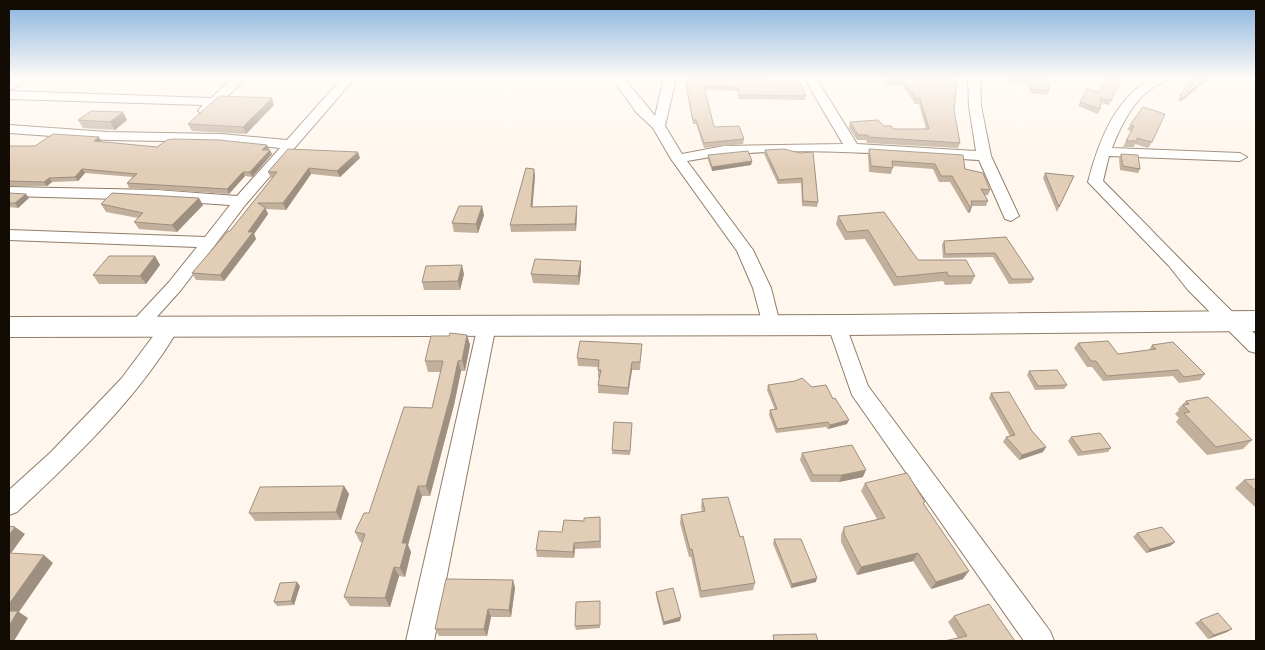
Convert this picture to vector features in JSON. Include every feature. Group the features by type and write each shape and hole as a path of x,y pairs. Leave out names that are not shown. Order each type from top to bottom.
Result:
{"highway":[{"path":"9,327 137,326 170,328 487,325 662,327 771,324 837,326 1243,321"}],"street":[{"path":"174,138 207,108"},
{"path":"137,326 175,286 241,201 323,108"},
{"path":"641,108 658,126 678,159 746,250 762,288 771,324"},
{"path":"658,126 664,108"},
{"path":"828,108 852,148"},
{"path":"975,108 984,156 1011,216"},
{"path":"1126,108 1104,152 1095,182 1175,262 1194,286 1243,321 1256,346"},
{"path":"9,129 174,138 221,138 292,145"},
{"path":"678,159 724,150 852,148 984,156"},
{"path":"1104,152 1240,157"},
{"path":"9,190 157,195 241,201"},
{"path":"9,236 211,242"},
{"path":"420,641 487,325"},
{"path":"837,326 859,389 1040,641"},
{"path":"9,506 58,459 128,385 170,328"}],"building":[{"path":"205,108 262,108 243,127 188,124"},
{"path":"691,108 709,108 714,127 739,126 744,139 704,143 696,120 693,120"},
{"path":"923,108 954,108 960,143 868,137 868,135 858,135 850,122 878,120 884,126 891,126 893,129 929,129"},
{"path":"1142,108 1165,114 1152,142 1137,138 1137,141 1126,141 1134,126 1130,125"},
{"path":"91,111 123,112 110,122 78,120"},
{"path":"53,134 99,137 94,141 157,147 167,140 173,139 219,140 267,145 262,150 270,150 250,172 243,172 227,189 127,183 137,174 82,169 75,177 49,178 44,182 9,181 9,146 35,146"},
{"path":"288,149 358,152 337,171 309,168 283,203 258,203 265,208 248,232 253,232 220,275 192,273 230,231 277,172 268,172"},
{"path":"784,149 800,153 813,152 818,202 803,201 802,178 779,180 765,150"},
{"path":"869,149 963,155 965,169 983,173 990,190 981,189 988,201 971,201 972,206 970,207 952,176 941,176 935,164 892,161 893,168 871,166"},
{"path":"748,151 752,161 712,167 708,155"},
{"path":"1121,154 1138,155 1140,169 1123,166"},
{"path":"526,168 534,169 531,207 577,206 575,224 510,225"},
{"path":"1045,173 1074,176 1059,207"},
{"path":"9,193 26,194 15,203 9,203"},
{"path":"112,193 199,198 172,225 134,222 143,213 101,204"},
{"path":"459,206 482,206 476,224 452,223"},
{"path":"884,212 918,260 966,260 975,276 948,276 947,272 897,277 868,230 847,232 838,216"},
{"path":"1006,237 1034,279 1012,279 995,253 945,254 944,241"},
{"path":"109,256 155,256 140,276 93,275"},
{"path":"535,259 581,261 578,276 531,274"},
{"path":"462,265 458,281 422,282 426,266"},
{"path":"450,333 467,335 462,360 458,361 426,486 418,486 402,543 407,543 400,568 394,567 385,598 344,597 365,534 355,532 364,513 369,513 404,407 432,408 443,361 425,361 431,336 449,336"},
{"path":"580,341 642,344 640,362 632,362 628,388 598,385 601,370 598,370 599,360 577,358"},
{"path":"1108,341 1118,354 1156,349 1152,345 1173,342 1205,374 1184,377 1178,370 1107,376 1096,361 1091,361 1078,343"},
{"path":"1057,370 1067,385 1038,386 1029,371"},
{"path":"802,378 812,387 826,385 833,399 835,398 849,420 830,425 828,422 777,429 770,410 777,409 768,385 795,381"},
{"path":"1009,392 1032,431 1046,447 1022,455 1006,437 1015,435 991,393"},
{"path":"1208,397 1252,440 1216,447 1184,413 1190,412 1183,405 1189,404 1186,401"},
{"path":"614,422 632,423 630,451 612,450"},
{"path":"1100,433 1111,448 1082,452 1071,437"},
{"path":"852,445 866,470 842,475 813,475 802,453"},
{"path":"907,473 925,502 923,503 969,571 936,582 918,553 861,567 844,534 844,527 885,518 865,483"},
{"path":"1256,479 1256,491 1244,480"},
{"path":"344,486 336,512 249,513 260,487"},
{"path":"728,497 740,537 743,536 755,583 701,591 692,549 690,550 681,515 705,511 702,499"},
{"path":"600,517 600,541 574,543 573,552 536,550 539,531 562,532 564,520 584,521 584,518"},
{"path":"9,526 15,527 9,535"},
{"path":"1162,527 1175,542 1150,549 1137,533"},
{"path":"774,539 801,539 817,578 792,584"},
{"path":"9,553 44,555 9,604"},
{"path":"446,579 513,580 509,610 488,609 484,629 435,629"},
{"path":"297,582 291,601 274,602 280,583"},
{"path":"673,588 681,617 664,622 656,592"},
{"path":"600,601 600,625 575,626 576,602"},
{"path":"989,604 1015,641 944,641 967,636 954,616"},
{"path":"9,611 18,611 9,626"},
{"path":"1218,613 1232,629 1214,635 1200,620"},
{"path":"816,634 818,641 774,641 773,635"}]}
